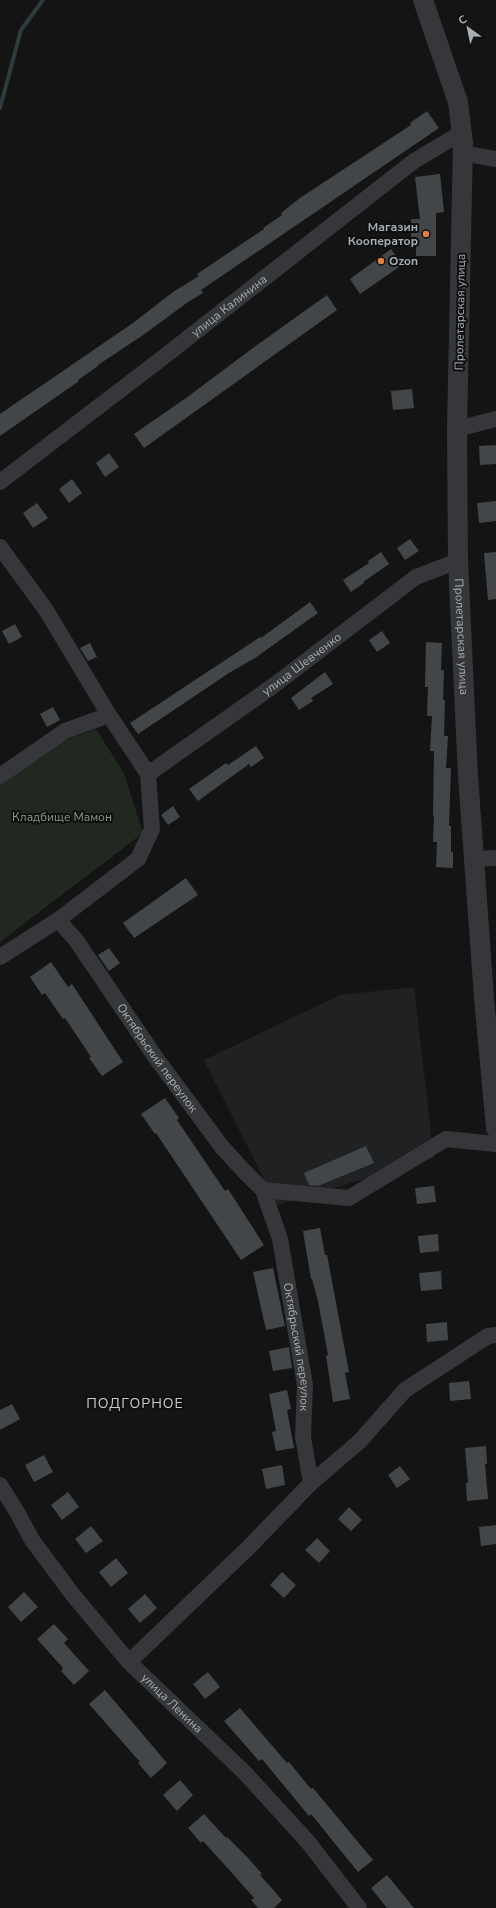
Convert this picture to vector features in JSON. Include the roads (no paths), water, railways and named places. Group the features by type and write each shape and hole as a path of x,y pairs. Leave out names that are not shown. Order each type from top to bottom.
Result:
{"street":[{"name":"Пролетарская улица","path":"423,0 458,102 462,143 457,429 458,560 468,776 484,998 496,1128"},
{"path":"462,143 496,159"},
{"name":"улица Калинина","path":"0,482 161,359 414,161 462,143"},
{"path":"457,429 496,419"},
{"path":"0,547 46,610 109,715 148,774 152,828 138,859 58,920 0,957"},
{"name":"улица Шевченко","path":"148,774 273,686 416,577 458,560"},
{"path":"0,776 65,732 109,715"},
{"path":"475,859 496,858"},
{"name":"Октябрьский переулок","path":"58,920 76,940 156,1058 222,1147 242,1170 263,1190 280,1239 305,1385 302,1437 311,1483"},
{"path":"263,1190 349,1198 446,1139 496,1144"},
{"path":"129,1662 249,1547 311,1483 360,1441 405,1390 488,1336 496,1335"},
{"name":"улица Ленина","path":"0,1486 17,1512 32,1540 73,1595 129,1662 244,1773 308,1842 359,1908"}],"waterway":[{"path":"0,108 21,30 43,0"}],"place":[{"name":"Магазин Кооператор","path":"426,234"},
{"name":"Ozon","path":"381,261"}],"district":[{"name":"ПОДГОРНОЕ","path":"135,1403"}],"park label":[{"name":"Кладбище Мамон","path":"62,817"}]}
